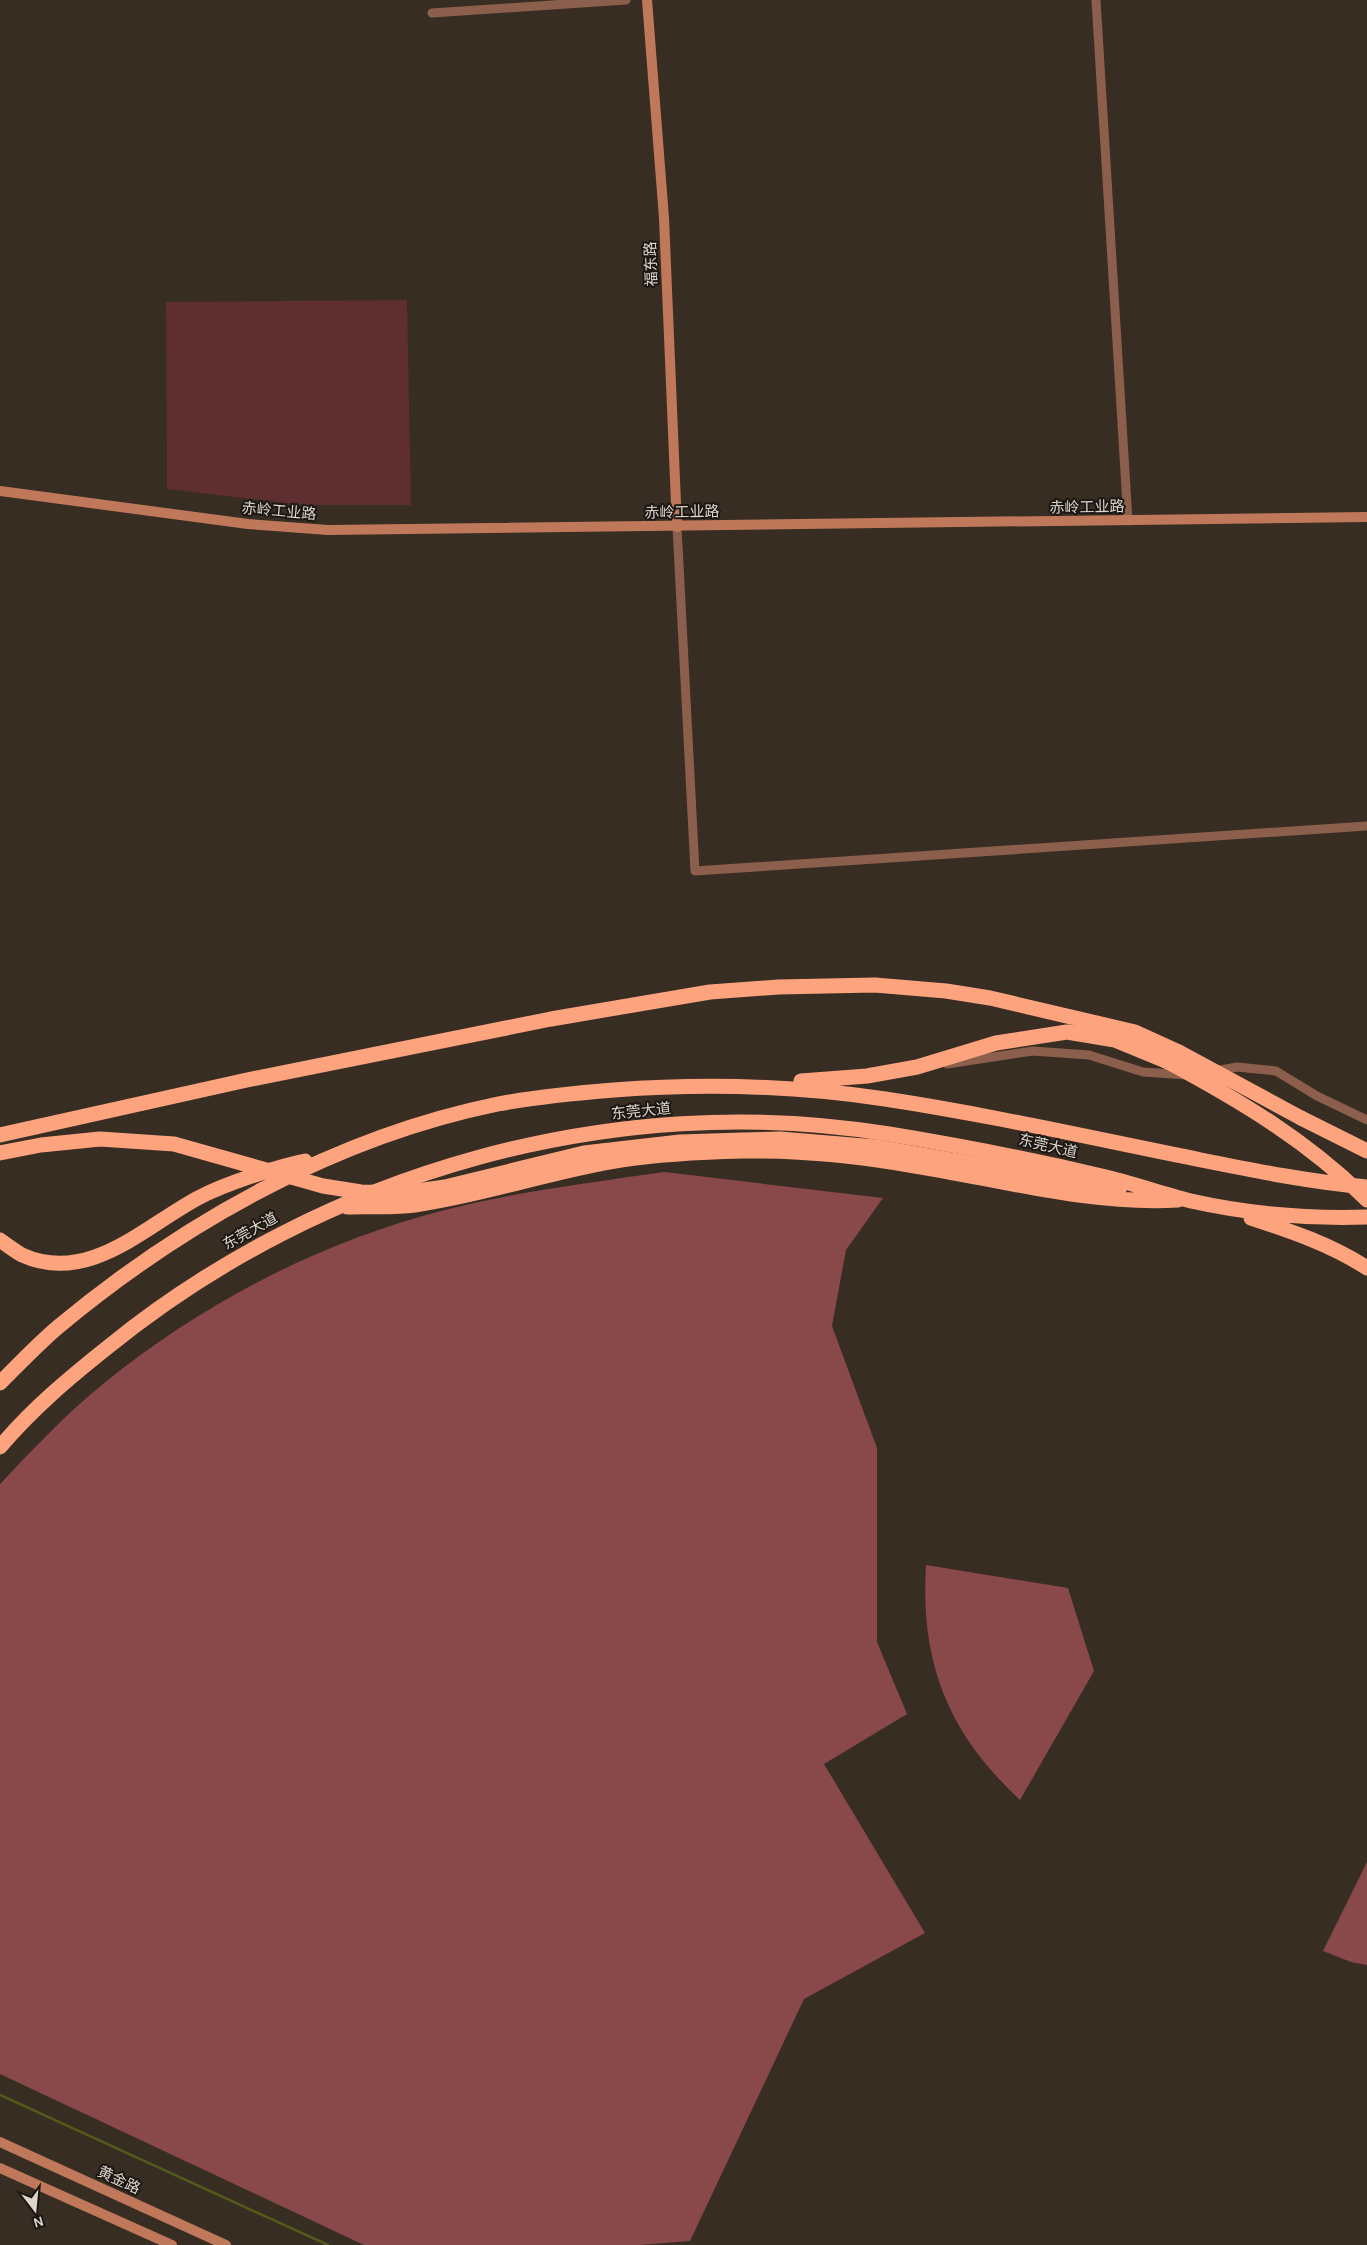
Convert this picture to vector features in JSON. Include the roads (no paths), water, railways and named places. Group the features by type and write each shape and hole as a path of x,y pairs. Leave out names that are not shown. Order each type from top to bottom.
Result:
{"highway":[{"path":"0,1135 97,1115 247,1080 542,1021 710,992 778,987 875,985 946,991 990,998 1135,1032 1179,1052 1301,1118 1367,1151"},
{"path":"1049,1011 1166,1061 1235,1098 1292,1135 1333,1168 1367,1200"},
{"path":"724,1085 867,1076 917,1067 996,1042 1037,1035 1067,1032 1114,1040"},
{"name":"东莞大道","path":"0,1383 56,1329 148,1260 210,1219 304,1169 336,1155 391,1134 499,1104 580,1093 724,1085 821,1090 889,1100 1260,1172 1367,1187"},
{"name":"东莞大道","path":"0,1447 33,1410 127,1331 173,1297 281,1234 336,1207 406,1180 505,1149 654,1126 722,1122 823,1125 1010,1155 1115,1179 1187,1200 1230,1209 1289,1216 1367,1217"},
{"path":"0,1153 41,1145 100,1138 174,1144 323,1186 361,1192 402,1193 445,1187 584,1154 680,1142 780,1139 876,1147 1187,1200"},
{"path":"336,1207 413,1206 622,1160 743,1152 865,1158 1112,1200 1146,1202 1187,1200"},
{"path":"0,1240 22,1254 46,1262 74,1263 96,1258 118,1248 199,1198 236,1182 298,1163 336,1155"},
{"path":"1206,1204 1304,1236 1348,1256 1367,1268"}],"street":[{"path":"432,13 626,0"},
{"name":"福东路","path":"647,0 664,218 677,527"},
{"path":"1096,0 1128,521"},
{"name":"赤岭工业路","path":"0,492 248,524 301,529 677,527 1367,517"},
{"path":"677,527 695,871 1367,826"},
{"path":"917,1067 1033,1051 1089,1055 1143,1072 1182,1076 1237,1067 1276,1071 1317,1096 1367,1120"},
{"name":"黄金路","path":"0,2142 226,2245"},
{"path":"0,2168 172,2245"}],"waterway":[{"path":"0,2095 328,2245"}]}
